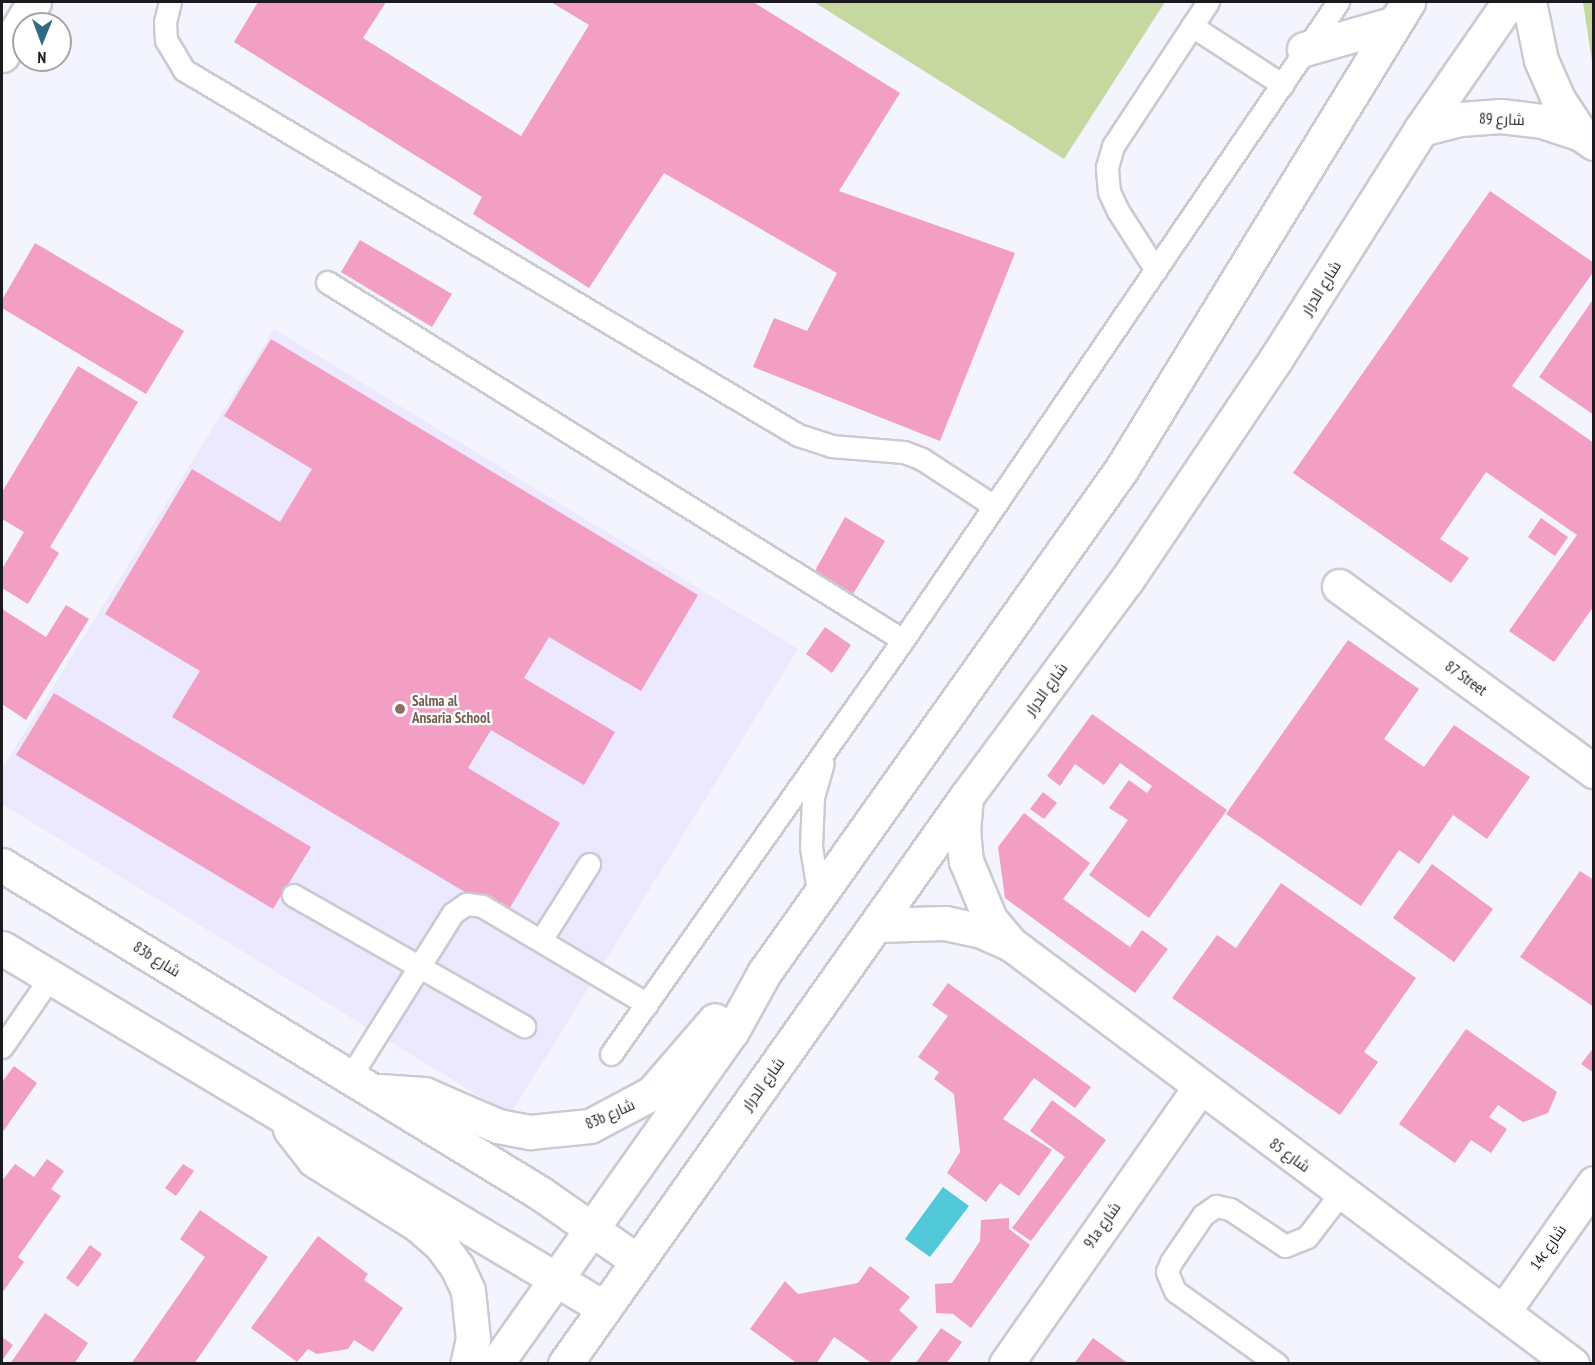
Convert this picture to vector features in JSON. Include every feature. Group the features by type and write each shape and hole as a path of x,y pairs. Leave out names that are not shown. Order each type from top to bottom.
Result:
{"street":[{"path":"2,55 34,2"},
{"name":"شارع الدرار","path":"565,1364 636,1260 966,797 1126,581 1277,357 1421,129 1509,2"},
{"name":"شارع 89","path":"1529,2 1541,60 1558,99 1587,139"},
{"path":"1304,49 1400,13"},
{"path":"496,1364 732,1031 764,973 1121,470 1400,13"},
{"name":"شارع 89","path":"1421,129 1460,119 1502,116 1542,121 1587,139"},
{"name":"87 Street","path":"1339,586 1593,771"},
{"name":"شارع 85","path":"966,797 963,828 966,861 990,919 1011,944 1199,1088 1572,1364"},
{"name":"83b شارع","path":"2,865 540,1193 590,1231 636,1260"},
{"name":"شارع 85","path":"876,925 945,923 979,930 1011,944"},
{"path":"2,948 49,979 559,1278 604,1308"},
{"name":"83b شارع","path":"361,1084 424,1094 498,1126 530,1132 590,1126 652,1094 723,1011 764,973"},
{"name":"91a شارع","path":"1006,1364 1199,1088"},
{"path":"281,1115 314,1160 417,1224 452,1259 468,1292 472,1315 473,1339 467,1364"},
{"name":"14c شارع","path":"1503,1312 1593,1183"}],"lane":[{"path":"170,2 165,22 166,40 184,70 798,435 831,446 904,452 922,459 994,506"},
{"path":"1156,270 1118,212 1109,192 1107,167 1113,146 1208,2"},
{"path":"611,1054 903,640 1338,2"},
{"path":"1192,26 1283,85"},
{"path":"327,282 903,640"},
{"path":"819,897 811,837 813,797 827,748"},
{"path":"541,940 589,864"},
{"path":"293,895 418,968 524,1026"},
{"path":"361,1084 418,968 453,914 466,904 482,906 647,1004"},
{"path":"2,1047 49,979"},
{"path":"1277,1364 1175,1292 1167,1272 1171,1262 1203,1215 1216,1206 1230,1209 1285,1246 1307,1237 1341,1192"}],"shaded area":[{"name":"Salma al Ansaria School","path":"274,329 798,649 510,1115 2,804 2,769"}],"green space":[{"path":"814,2 1165,2 1064,159"},
{"path":"1583,2 1593,2 1593,68"}],"water":[{"path":"943,1187 969,1206 930,1257 905,1239"}],"building":[{"path":"258,2 386,2 363,38 521,136 589,25 551,2 753,2 900,93 839,191 1015,253 940,441 753,367 774,318 807,331 837,273 664,173 589,288 473,214 482,197 234,42"},
{"path":"1490,191 1594,263 1594,271 1512,386 1594,443 1594,606 1554,662 1509,631 1577,535 1486,472 1440,539 1469,558 1451,583 1293,473"},
{"path":"360,240 452,294 432,327 341,272"},
{"path":"35,243 184,331 146,394 2,308 2,300"},
{"path":"1594,298 1594,415 1539,377"},
{"path":"271,339 698,595 641,691 549,637 524,678 615,732 584,785 491,730 468,768 560,823 505,916 172,717 200,671 105,614 192,469 280,522 312,469 224,416"},
{"path":"78,366 138,402 50,547 59,553 28,604 2,588 2,569 24,532 2,519 2,492"},
{"path":"845,517 885,541 850,599 812,576"},
{"path":"1541,518 1568,537 1555,556 1528,537"},
{"path":"66,605 89,619 26,720 2,704 2,609 46,637"},
{"path":"825,627 851,645 832,673 806,654"},
{"path":"1348,640 1419,689 1384,739 1424,767 1454,725 1530,777 1487,839 1453,815 1419,864 1399,850 1361,906 1226,814"},
{"path":"54,693 311,847 273,909 16,755"},
{"path":"1092,714 1227,810 1149,918 1089,875 1128,820 1109,808 1129,780 1147,793 1152,786 1120,763 1104,785 1075,764 1060,786 1047,776"},
{"path":"1043,792 1057,803 1044,819 1030,809"},
{"path":"1024,813 1090,863 1063,899 1130,947 1142,930 1168,949 1135,993 1005,898 998,847"},
{"path":"1432,864 1493,909 1454,962 1393,918"},
{"path":"1580,871 1594,880 1594,1007 1520,957"},
{"path":"1281,883 1416,978 1364,1052 1378,1062 1340,1115 1172,998 1217,935 1236,948"},
{"path":"948,983 1091,1087 1075,1108 1034,1078 1003,1119 1052,1150 1019,1196 1000,1183 986,1202 947,1173 960,1152 954,1094 934,1079 939,1072 918,1057 948,1016 932,1005"},
{"path":"1466,1029 1557,1092 1548,1113 1523,1122 1498,1105 1489,1117 1507,1129 1491,1153 1471,1140 1455,1163 1399,1124"},
{"path":"1594,1047 1594,1073 1581,1064"},
{"path":"14,1066 37,1083 2,1133 2,1082"},
{"path":"1052,1100 1106,1140 1031,1241 1012,1228 1065,1157 1030,1131"},
{"path":"47,1159 64,1171 51,1189 61,1196 18,1257 24,1262 2,1293 2,1181 15,1164 34,1177"},
{"path":"183,1164 194,1171 176,1196 165,1188"},
{"path":"200,1210 268,1257 194,1364 131,1364 205,1257 180,1239"},
{"path":"1009,1218 1009,1229 1030,1245 971,1328 953,1314 936,1313 935,1284 952,1283 980,1241 981,1220"},
{"path":"318,1236 368,1274 364,1280 403,1308 373,1352 354,1340 348,1349 317,1354 308,1349 297,1362 251,1328"},
{"path":"90,1245 102,1254 78,1287 66,1278"},
{"path":"870,1266 910,1297 899,1310 918,1327 888,1364 873,1364 834,1337 816,1364 798,1364 750,1329 785,1281 798,1294 858,1283"},
{"path":"45,1313 88,1343 74,1364 10,1364"},
{"path":"941,1328 962,1342 946,1364 915,1364"},
{"path":"2,1337 13,1345 2,1361"},
{"path":"1093,1338 1129,1364 1074,1364"}],"place":[{"name":"Salma al Ansaria School","path":"400,709"}]}
